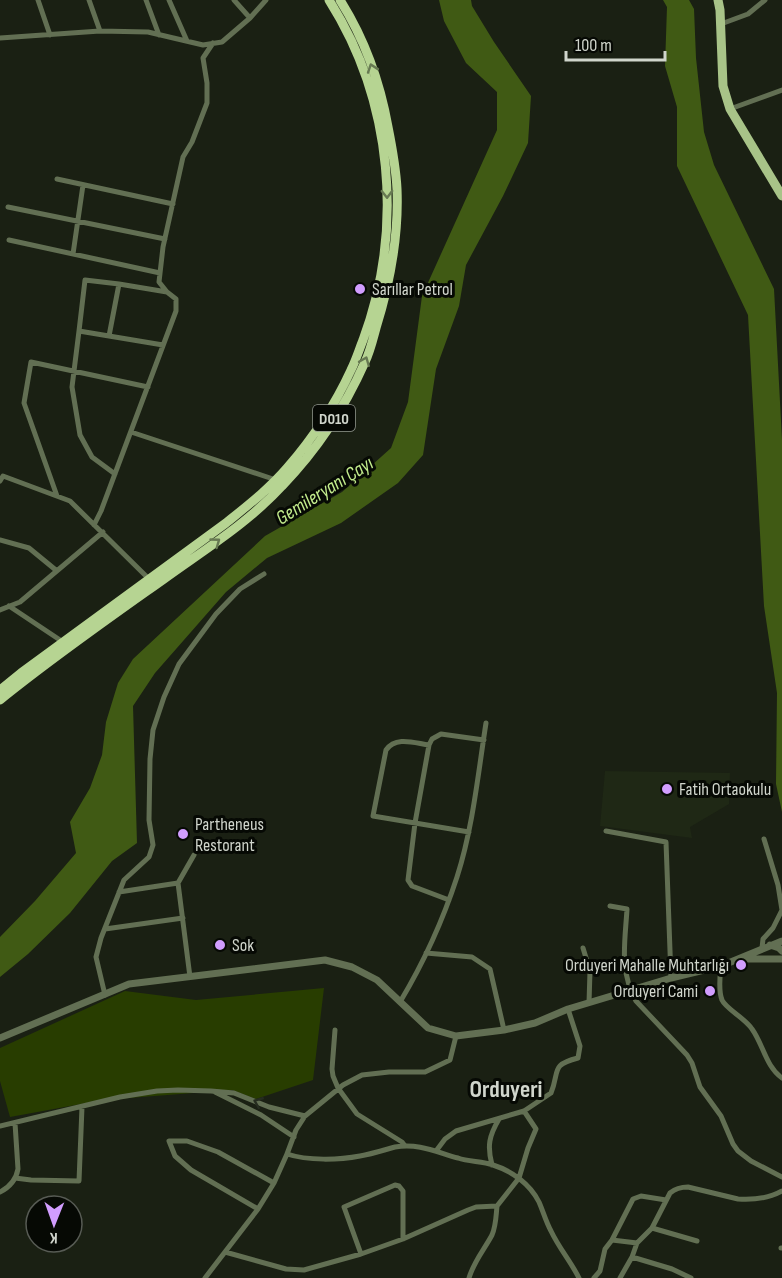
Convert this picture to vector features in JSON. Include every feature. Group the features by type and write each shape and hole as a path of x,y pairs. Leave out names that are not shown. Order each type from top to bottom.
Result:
{"highway":[{"name":"D010","path":"0,690 254,501 287,469 309,440 352,369 380,286 386,244 387,180 376,105 346,29 329,0"},
{"name":"D010","path":"0,700 98,626 220,539 281,488 322,437 366,361 386,296 397,227 397,188 392,144 383,99 367,52 340,0"}],"main road":[{"path":"718,0 723,86 730,109 778,181 782,196"}],"street":[{"path":"38,0 50,35"},
{"path":"89,0 100,31"},
{"path":"146,0 159,35"},
{"path":"169,0 187,41"},
{"path":"234,0 250,18"},
{"path":"0,38 100,31 148,32 203,45 222,42 250,18 266,0"},
{"path":"721,24 748,14 765,0"},
{"path":"94,525 101,512 176,311 176,299 159,282 160,273 183,157 192,142 207,103 203,58 213,43"},
{"path":"730,109 782,90"},
{"path":"57,179 173,204"},
{"path":"73,254 83,185"},
{"path":"8,207 165,239"},
{"path":"9,240 160,273"},
{"path":"115,474 92,457 80,435 72,387 85,280 167,292"},
{"path":"109,336 118,284"},
{"path":"79,331 163,345"},
{"path":"57,496 24,403 31,362 148,387"},
{"path":"131,432 276,480"},
{"path":"0,481 3,476 70,501 149,579"},
{"path":"0,610 20,602 103,532"},
{"path":"0,540 29,548 57,571"},
{"path":"105,995 96,957 124,879 149,857 153,845 149,820 150,759 153,730 164,697 179,664 216,614 240,590 264,574"},
{"path":"9,606 63,642"},
{"path":"400,1002 414,980 439,928 458,875 469,832 486,723"},
{"path":"449,900 412,886 408,878 429,745 435,737 441,734 484,740"},
{"path":"429,745 399,741 387,747 373,816 469,832"},
{"path":"606,831 666,842 671,978"},
{"path":"762,948 763,939 773,928 782,910 778,885 764,839"},
{"path":"190,977 178,883 194,855"},
{"path":"119,891 178,883"},
{"path":"610,906 627,909 625,975 636,1002 687,1055 700,1087 721,1116 738,1151 751,1161 782,1177"},
{"path":"105,929 183,918"},
{"path":"0,1038 129,984 325,960 352,967 377,980 428,1028 456,1036 504,1030 535,1023 568,1009 671,978 721,966 782,942 782,951"},
{"path":"770,945 782,951"},
{"path":"583,948 590,971 589,1003"},
{"path":"426,953 472,957 490,969 504,1030"},
{"path":"738,960 782,959"},
{"path":"721,966 720,995 722,1000 754,1031 771,1067 782,1078"},
{"path":"436,1150 456,1131 524,1111 551,1093 556,1071 561,1063 578,1058 580,1046 568,1009"},
{"path":"334,1030 332,1069 338,1088 357,1114 405,1146"},
{"path":"205,1278 258,1209 274,1183 305,1116 338,1088 362,1075 425,1072 450,1060 456,1036"},
{"path":"0,1126 120,1097 157,1091 211,1090 234,1093 275,1109 305,1116"},
{"path":"211,1090 250,1109 294,1137"},
{"path":"15,1178 79,1181 82,1107"},
{"path":"469,1278 476,1260 492,1234 497,1206 519,1178 536,1129 524,1111"},
{"path":"492,1165 489,1142 499,1119"},
{"path":"0,1192 9,1187 18,1169 15,1123"},
{"path":"258,1209 191,1170 175,1156 169,1142 187,1141 218,1152 274,1183"},
{"path":"287,1154 307,1158 348,1158 405,1146 416,1146 436,1150 461,1160 492,1165 519,1178 526,1184 536,1197 551,1232 579,1278"},
{"path":"361,1254 344,1207 395,1185 403,1191 403,1239"},
{"path":"620,1278 637,1243 652,1228 670,1192 688,1187 746,1200 763,1198 782,1191"},
{"path":"594,1278 600,1271 605,1249 612,1240 631,1201 641,1196 666,1200"},
{"path":"225,1252 286,1269 304,1270 403,1239 476,1207 497,1206"},
{"path":"652,1228 697,1241"},
{"path":"612,1240 637,1243"},
{"path":"632,1257 672,1269 691,1278"},
{"path":"304,1270 304,1278"}],"shaded area":[{"path":"439,0 471,0 472,6 494,42 531,96 528,143 466,265 459,306 436,369 423,455 398,483 341,523 267,558 226,592 155,673 133,706 137,843 112,861 70,913 28,954 0,977 0,937 35,901 76,853 70,822 90,788 102,755 106,722 118,683 133,659 265,536 342,492 391,448 408,402 422,296 497,130 497,92 466,63 444,21"},
{"path":"663,0 689,0 694,9 696,58 704,132 714,165 774,289 782,440 782,812 776,784 777,693 764,606 748,315 677,166 677,107 665,66 667,7"},
{"name":"Fatih Ortaokulu","path":"605,771 730,773 729,804 690,827 692,838 600,826"},
{"path":"324,988 313,1080 256,1099 232,1090 103,1100 10,1117 0,1081 0,1048 125,991 196,1000"}],"place":[{"name":"Sarıllar Petrol","path":"360,289"},
{"name":"Fatih Ortaokulu","path":"667,789"},
{"name":"Partheneus Restorant","path":"183,834"},
{"name":"Sok","path":"220,945"},
{"name":"Orduyeri Mahalle Muhtarlığı","path":"741,965"},
{"name":"Orduyeri Cami","path":"710,991"}],"district":[{"name":"Orduyeri","path":"506,1089"}],"water label":[{"name":"Gemileryanı Çayı","path":"324,490"}]}
